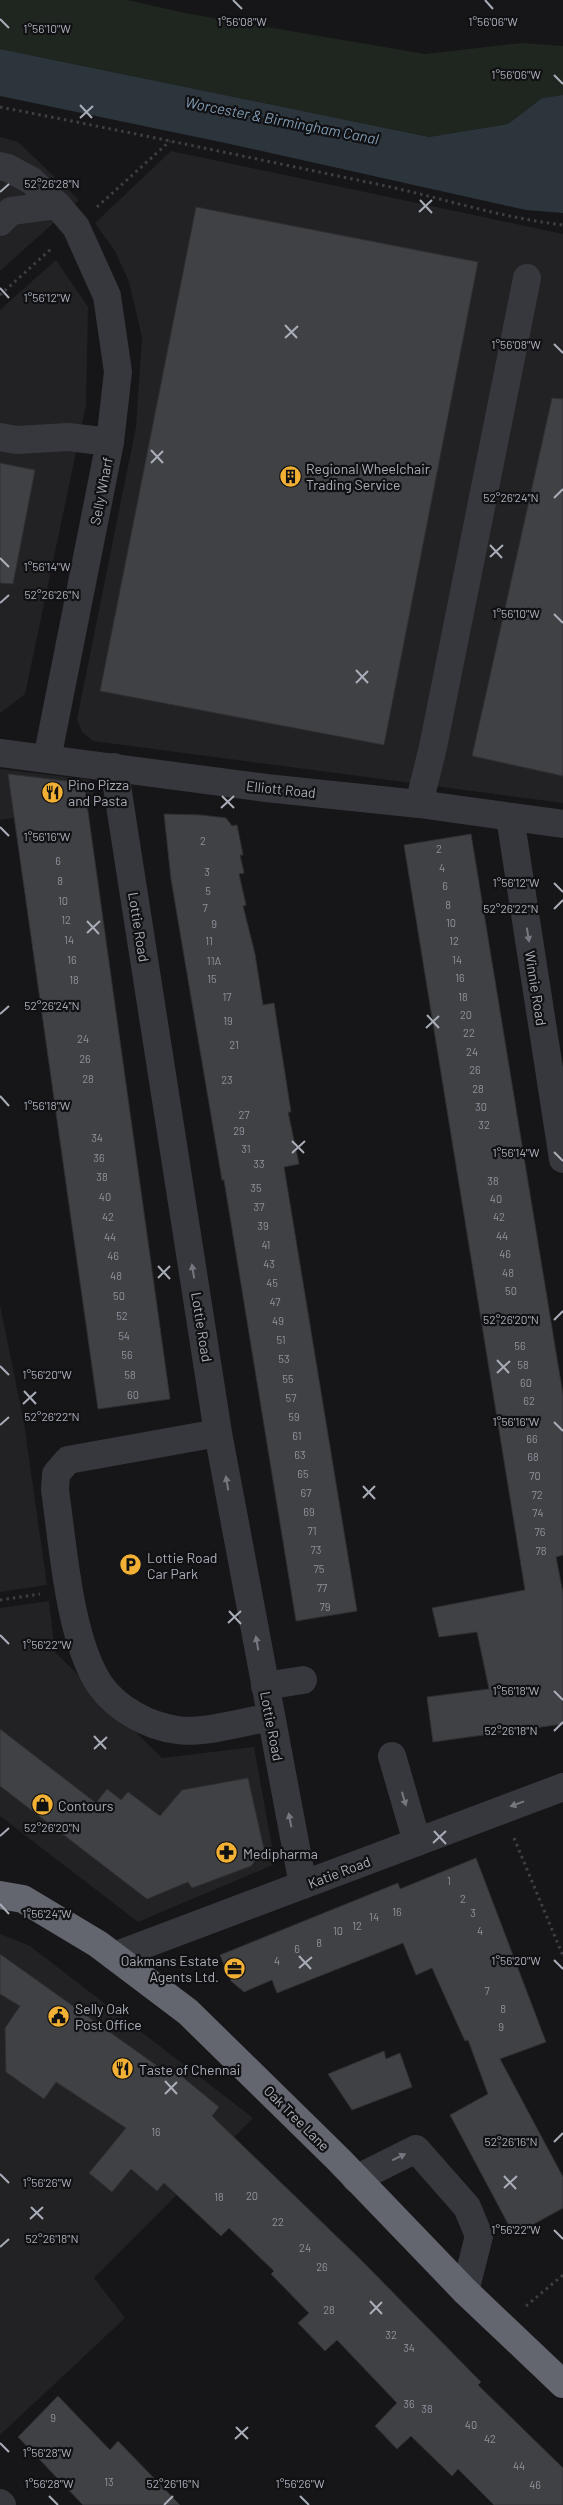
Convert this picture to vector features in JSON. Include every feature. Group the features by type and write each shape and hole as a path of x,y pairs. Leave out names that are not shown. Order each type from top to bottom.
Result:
{"highway":[{"name":"Oak Tree Lane","path":"0,1882 11,1897 114,1956 188,2012 212,2033 465,2291 563,2384"}],"street":[{"name":"Selly Wharf","path":"0,166 8,168 32,181 76,227 107,296 118,372 110,442 47,759"},
{"path":"0,222 11,212 57,205"},
{"path":"419,804 433,747 527,278"},
{"path":"0,437 17,440 68,437 110,442"},
{"name":"Elliott Road","path":"0,753 266,788 419,804 563,824"},
{"name":"Lottie Road","path":"114,767 218,1433 303,1885"},
{"name":"Winnie Road","path":"510,817 563,1159"},
{"path":"218,1433 68,1460 56,1474 54,1490 75,1620 88,1662 101,1686 137,1717 157,1726 182,1730 270,1717"},
{"path":"265,1686 303,1680"},
{"path":"392,1756 417,1842"},
{"name":"Katie Road","path":"114,1956 563,1787"},
{"path":"356,2179 416,2149 467,2207 478,2236 465,2291"}],"path":[{"path":"0,107 171,140 436,197 520,220 563,225"},
{"path":"0,1600 48,1593"},
{"path":"502,1809 563,1956"},
{"path":"502,2326 563,2275"}],"shaded area":[{"path":"0,0 128,0 185,13 425,54 522,43 563,46 563,95 542,98 508,124 429,137 0,49"},
{"path":"0,137 18,142 79,200 0,271"},
{"path":"171,151 563,234 563,803 93,741 82,732 77,719 136,427 142,337 129,282 115,251 95,223"},
{"path":"56,260 88,307 86,405 25,694 0,713 0,310"},
{"path":"0,769 92,780 95,805 0,820"},
{"path":"0,1305 24,1423 47,1585 0,1592"},
{"path":"49,1601 55,1652 162,1758 254,1747 275,1864 138,1922 0,1816 0,1608"},
{"path":"0,1934 30,1946 253,2118 94,2278 125,2318 0,2435"}],"water":[{"name":"Worcester & Birmingham Canal","path":"0,49 429,137 508,124 542,98 563,95 563,213 526,210 230,144 0,96"}],"building":[{"name":"Regional Wheelchair Trading Service","path":"196,207 478,262 384,745 100,691"},
{"path":"552,398 563,399 563,776 472,756"},
{"path":"0,463 35,470 13,584 0,583"},
{"path":"8,774 84,783 170,1399 98,1409"},
{"path":"164,814 226,818 232,826 237,825 243,855 240,855 244,873 239,874 246,905 243,906 255,954 263,1005 274,1003 291,1112 288,1112 299,1164 284,1167 357,1611 296,1621 224,1180 222,1180 171,879"},
{"path":"471,834 563,1395 563,1555 556,1557 563,1593 563,1724 433,1742 427,1697 489,1689 477,1632 439,1637 432,1608 525,1590 404,845"},
{"path":"0,1729 96,1803 107,1789 121,1800 128,1792 160,1816 182,1790 248,1778 264,1849 251,1866 192,1888 188,1882 147,1899 0,1786"},
{"path":"476,1858 546,2042 500,2059 563,2177 563,2208 514,2235 450,2115 488,2094 468,2040 465,2041 432,1968 416,1975 403,1943 277,1993 272,1980 244,1992 231,1981 220,1955 398,1883 400,1889"},
{"path":"0,1954 170,2075 174,2070 219,2107 212,2116 361,2260 481,2382 478,2385 563,2468 563,2505 494,2505 458,2469 452,2476 411,2436 397,2449 375,2426 397,2403 337,2340 325,2351 298,2323 309,2313 271,2274 274,2271 229,2228 221,2236 164,2183 157,2191 131,2169 112,2192 89,2173 126,2128 56,2082 44,2099 6,2072 5,2028 20,2006 0,1994"},
{"path":"384,2051 386,2059 400,2053 412,2087 352,2110 328,2074"},
{"path":"58,2396 110,2450 118,2441 180,2505 83,2505 18,2437"}],"place":[{"name":"Regional Wheelchair Trading Service","path":"290,476"},
{"name":"Pino Pizza and Pasta","path":"52,792"},
{"name":"Lottie Road Car Park","path":"131,1565"},
{"name":"Contours","path":"42,1805"},
{"name":"Medipharma","path":"227,1853"},
{"name":"Oakmans Estate Agents Ltd.","path":"235,1968"},
{"name":"Selly Oak Post Office","path":"59,2016"},
{"name":"Taste of Chennai","path":"123,2069"}]}
